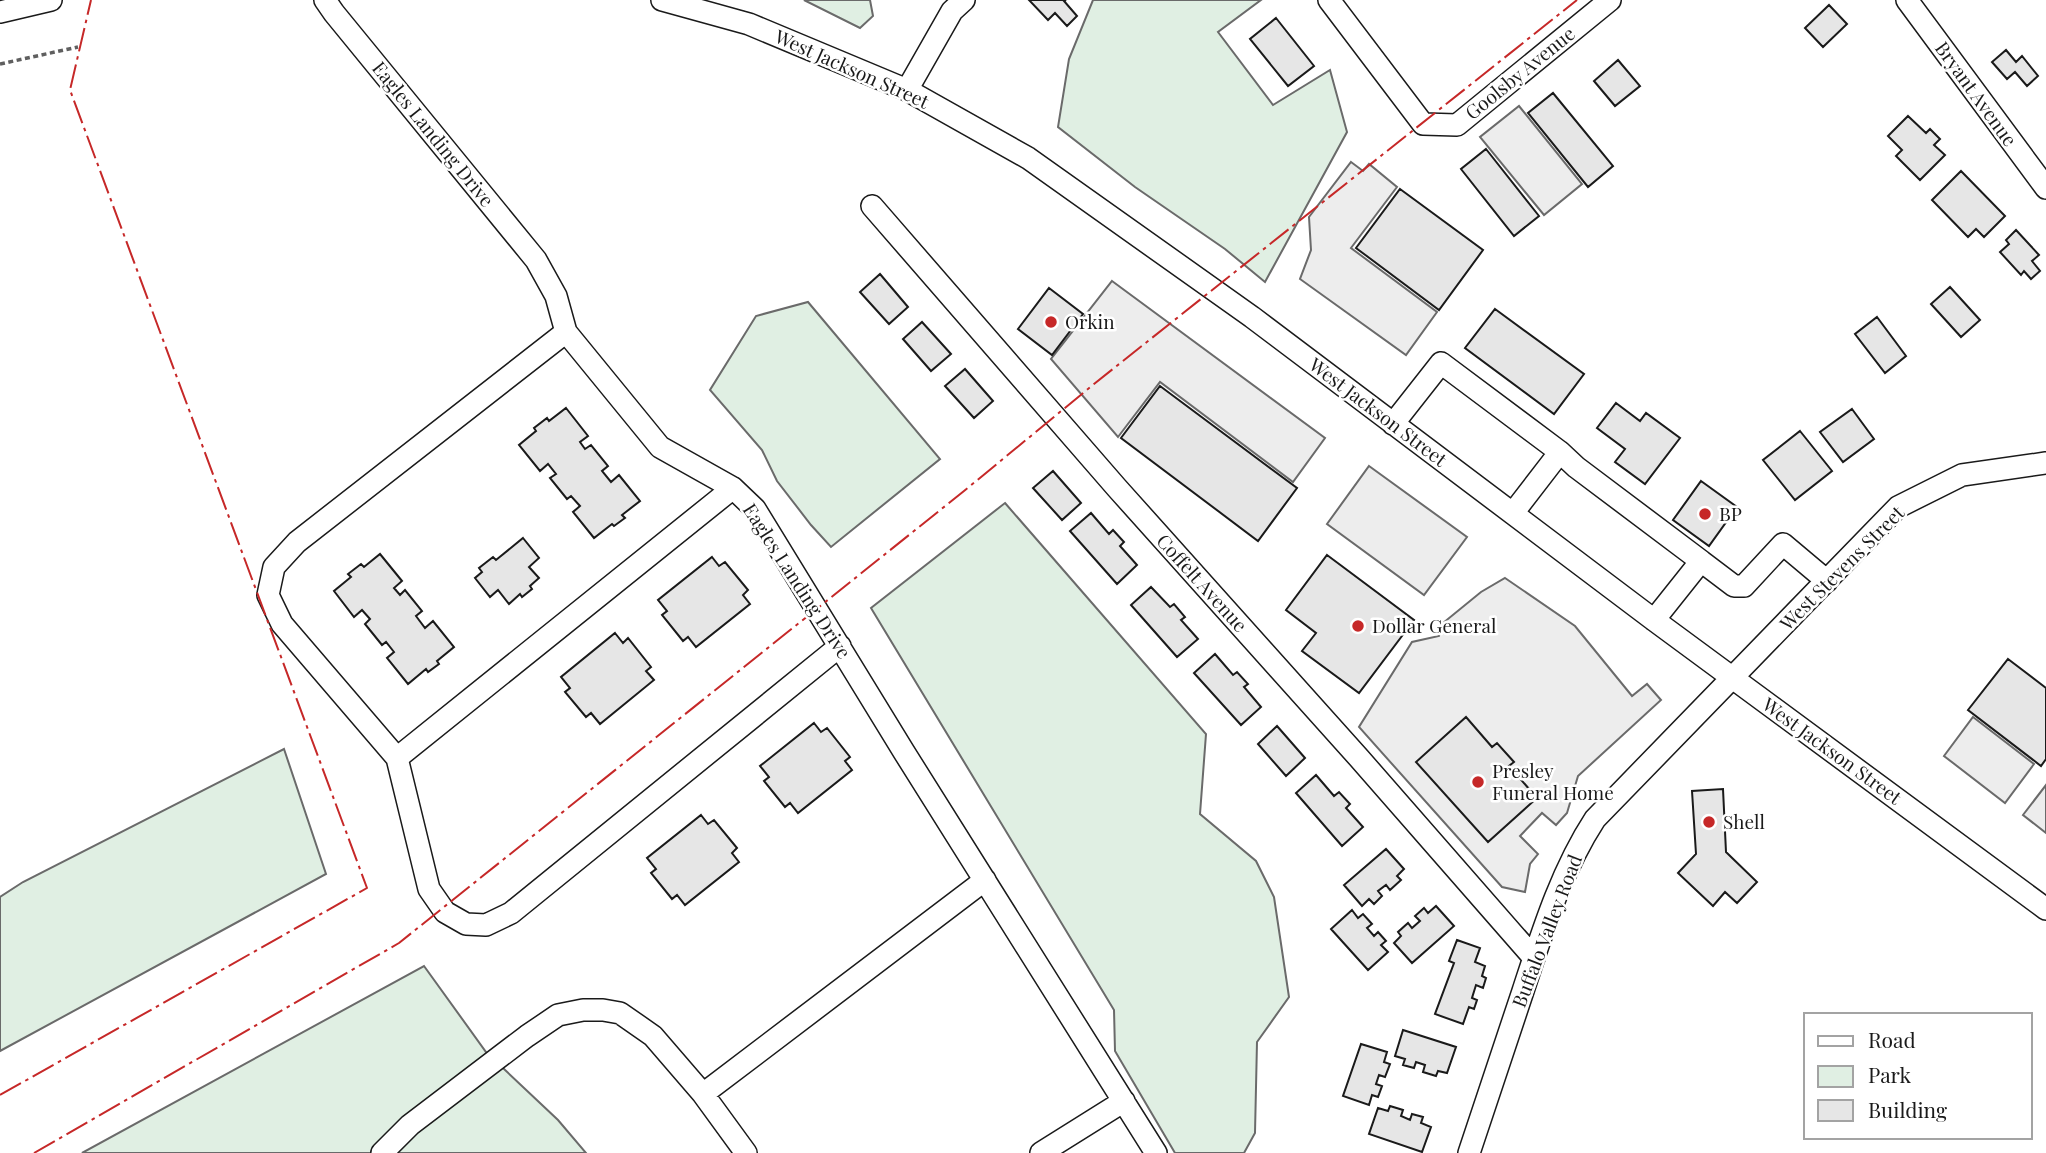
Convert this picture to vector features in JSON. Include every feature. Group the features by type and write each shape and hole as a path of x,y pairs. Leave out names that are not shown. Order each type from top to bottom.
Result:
{"street":[{"path":"0,12 51,0"},
{"name":"Eagles Landing Drive","path":"325,0 536,260 556,296 565,332 660,447 733,488 755,509 1156,1153"},
{"name":"West Jackson Street","path":"662,0 748,24 907,90 1027,158 1252,317 1654,620 2046,909"},
{"path":"907,90 952,11 964,0"},
{"name":"Goolsby Avenue","path":"1329,0 1423,124 1457,125 1610,0"},
{"name":"Bryant Avenue","path":"1907,0 2046,188"},
{"name":"Coffelt Avenue","path":"872,206 1117,488 1534,958"},
{"path":"565,332 297,542 274,567 268,595 282,624 397,758 429,889 445,912 466,924 486,925 511,914 840,646"},
{"path":"1393,424 1441,363 1734,586 1744,586 1783,544 1827,580"},
{"path":"1513,513 1560,452"},
{"name":"West Stevens Street","path":"1732,678 1898,507 1962,475 2046,463"},
{"path":"397,758 733,488"},
{"path":"1654,620 1701,561"},
{"name":"Buffalo Valley Road","path":"1469,1153 1534,958 1559,890 1587,832 1595,819 1732,678"},
{"path":"703,1094 985,880"},
{"path":"382,1153 410,1125 527,1036 558,1016 583,1010 620,1013 653,1036 703,1094 746,1153"},
{"path":"1041,1153 1124,1101"}],"path":[{"path":"0,64 78,47"}],"green space":[{"path":"804,0 870,0 873,16 860,28"},
{"path":"1093,0 1261,0 1218,32 1273,105 1330,70 1347,132 1265,282 1225,249 1135,187 1058,127 1069,59"},
{"path":"808,302 940,459 831,547 777,481 762,450 710,390 756,316"},
{"path":"1005,503 1206,734 1200,814 1256,861 1274,897 1289,997 1257,1042 1255,1133 1244,1153 1175,1153 1115,1051 1114,1010 871,608"},
{"path":"284,749 326,874 0,1051 0,897 23,882"},
{"path":"424,966 486,1052 558,1120 586,1153 82,1153"}],"shaded area":[{"path":"1519,106 1582,184 1544,215 1480,137"},
{"path":"1351,162 1363,171 1369,164 1397,187 1351,248 1437,312 1406,355 1300,279 1311,250 1309,217"},
{"path":"1112,281 1325,438 1293,482 1160,382 1118,437 1051,359"},
{"path":"1369,466 1467,537 1424,595 1327,524"},
{"path":"1505,578 1575,626 1632,696 1647,684 1661,700 1578,776 1567,813 1556,825 1542,813 1520,836 1538,854 1530,864 1525,892 1502,887 1359,727 1412,642 1439,636 1443,623 1481,592"},
{"path":"1973,717 2034,764 2005,803 1944,756"},
{"path":"2046,785 2046,833 2023,815"}],"building":[{"path":"1029,0 1066,0 1064,1 1077,16 1067,26 1055,13 1048,20"},
{"path":"1829,5 1847,24 1823,47 1805,28"},
{"path":"1276,18 1314,66 1288,86 1250,39"},
{"path":"2006,50 2016,62 2022,56 2038,76 2027,86 2015,72 2007,79 1992,62"},
{"path":"1618,60 1640,86 1615,106 1594,81"},
{"path":"1553,93 1613,166 1588,187 1528,113"},
{"path":"1908,116 1926,133 1930,129 1940,139 1934,145 1945,155 1920,180 1896,156 1902,150 1888,136"},
{"path":"1486,149 1539,216 1514,236 1461,169"},
{"path":"1961,171 2005,216 1984,237 1976,229 1968,237 1932,200"},
{"path":"1400,189 1483,250 1439,310 1356,248"},
{"path":"2016,230 2039,255 2032,261 2040,271 2031,279 2024,271 2021,275 2000,252 2009,244 2006,240"},
{"path":"880,274 908,307 889,324 860,292"},
{"path":"1950,287 1980,320 1961,337 1931,304"},
{"name":"Orkin","path":"1049,288 1083,314 1052,355 1018,329"},
{"path":"1495,309 1584,374 1554,414 1465,348"},
{"path":"1877,317 1906,356 1885,373 1855,334"},
{"path":"922,322 951,354 931,371 903,339"},
{"path":"965,369 993,401 974,418 945,386"},
{"path":"1160,386 1297,488 1258,541 1121,438"},
{"path":"1616,403 1640,421 1646,413 1680,438 1645,484 1615,462 1625,449 1597,428"},
{"path":"566,408 588,436 580,442 585,449 591,445 608,466 602,471 611,482 619,475 640,501 622,515 625,518 594,538 573,512 580,506 571,496 567,499 550,478 556,474 548,464 540,471 519,445 536,431 534,428"},
{"path":"1852,409 1874,439 1843,462 1820,432"},
{"path":"1800,431 1832,471 1795,500 1763,460"},
{"path":"1053,471 1081,503 1062,520 1033,488"},
{"name":"BP","path":"1701,481 1737,507 1709,546 1673,520"},
{"path":"1091,513 1109,534 1113,530 1124,542 1120,546 1137,565 1117,584 1070,531"},
{"path":"523,538 539,558 529,567 539,578 530,586 532,589 522,597 520,594 509,604 498,590 490,597 475,578 482,572 479,568 493,557 496,560"},
{"path":"380,554 402,581 394,588 400,595 405,590 422,611 416,616 425,628 433,621 454,647 437,661 439,664 428,672 426,669 408,684 387,658 394,652 386,642 382,645 365,624 370,619 362,610 354,617 334,591 351,577 348,574 361,564 364,567"},
{"name":"Dollar General","path":"1327,555 1414,620 1359,693 1302,651 1316,633 1286,610"},
{"path":"712,557 719,566 725,562 748,590 743,595 750,604 696,647 688,637 683,641 662,615 667,611 658,600"},
{"path":"1151,587 1170,607 1174,604 1185,617 1181,620 1198,639 1177,657 1131,605"},
{"path":"615,633 623,643 628,638 651,667 646,671 654,680 600,724 591,713 586,717 565,692 570,688 561,677"},
{"path":"1215,654 1233,675 1237,672 1248,684 1244,687 1261,707 1241,725 1194,673"},
{"path":"2008,659 2046,688 2046,759 2041,766 1968,710"},
{"name":"Presley Funeral Home","path":"1466,717 1492,747 1497,743 1514,762 1509,766 1537,798 1488,842 1416,762"},
{"path":"814,723 821,732 827,728 850,757 845,761 852,770 798,813 790,803 785,807 764,781 769,777 760,766"},
{"path":"1277,726 1305,758 1286,776 1258,744"},
{"path":"1316,775 1334,796 1339,792 1350,804 1346,808 1363,827 1342,846 1296,793"},
{"name":"Shell","path":"1723,789 1726,852 1757,882 1737,903 1725,892 1713,906 1678,873 1696,854 1692,791"},
{"path":"701,815 708,824 714,820 737,848 732,853 739,862 685,905 677,895 672,899 651,873 656,869 647,858"},
{"path":"1386,849 1404,869 1397,876 1401,880 1390,890 1386,885 1378,891 1382,896 1374,904 1369,899 1362,906 1344,885"},
{"path":"1436,906 1454,926 1412,963 1394,943 1401,936 1398,932 1408,923 1412,928 1420,921 1415,916 1424,908 1428,913"},
{"path":"1352,910 1358,918 1363,914 1372,924 1367,928 1374,936 1378,932 1386,941 1381,945 1388,952 1368,970 1331,929"},
{"path":"1457,940 1480,948 1475,962 1485,966 1482,976 1486,978 1483,988 1476,985 1472,998 1477,1000 1474,1009 1469,1007 1463,1024 1435,1014 1454,963 1449,961"},
{"path":"1403,1030 1456,1047 1447,1073 1438,1071 1436,1076 1423,1072 1425,1065 1416,1062 1414,1068 1403,1065 1405,1059 1395,1056"},
{"path":"1361,1044 1387,1052 1384,1062 1390,1064 1385,1077 1379,1075 1376,1084 1382,1086 1378,1097 1372,1095 1369,1105 1343,1096"},
{"path":"1390,1106 1403,1110 1401,1116 1410,1120 1412,1114 1423,1117 1421,1123 1431,1127 1422,1152 1369,1134 1378,1108 1388,1111"}],"power":[{"path":"0,1095 367,888 70,90 91,0"},
{"path":"34,1153 399,943 1577,0"}],"place":[{"name":"Orkin","path":"1051,322"},
{"name":"BP","path":"1705,514"},
{"name":"Dollar General","path":"1358,626"},
{"name":"Presley Funeral Home","path":"1478,782"},
{"name":"Shell","path":"1709,822"}]}
